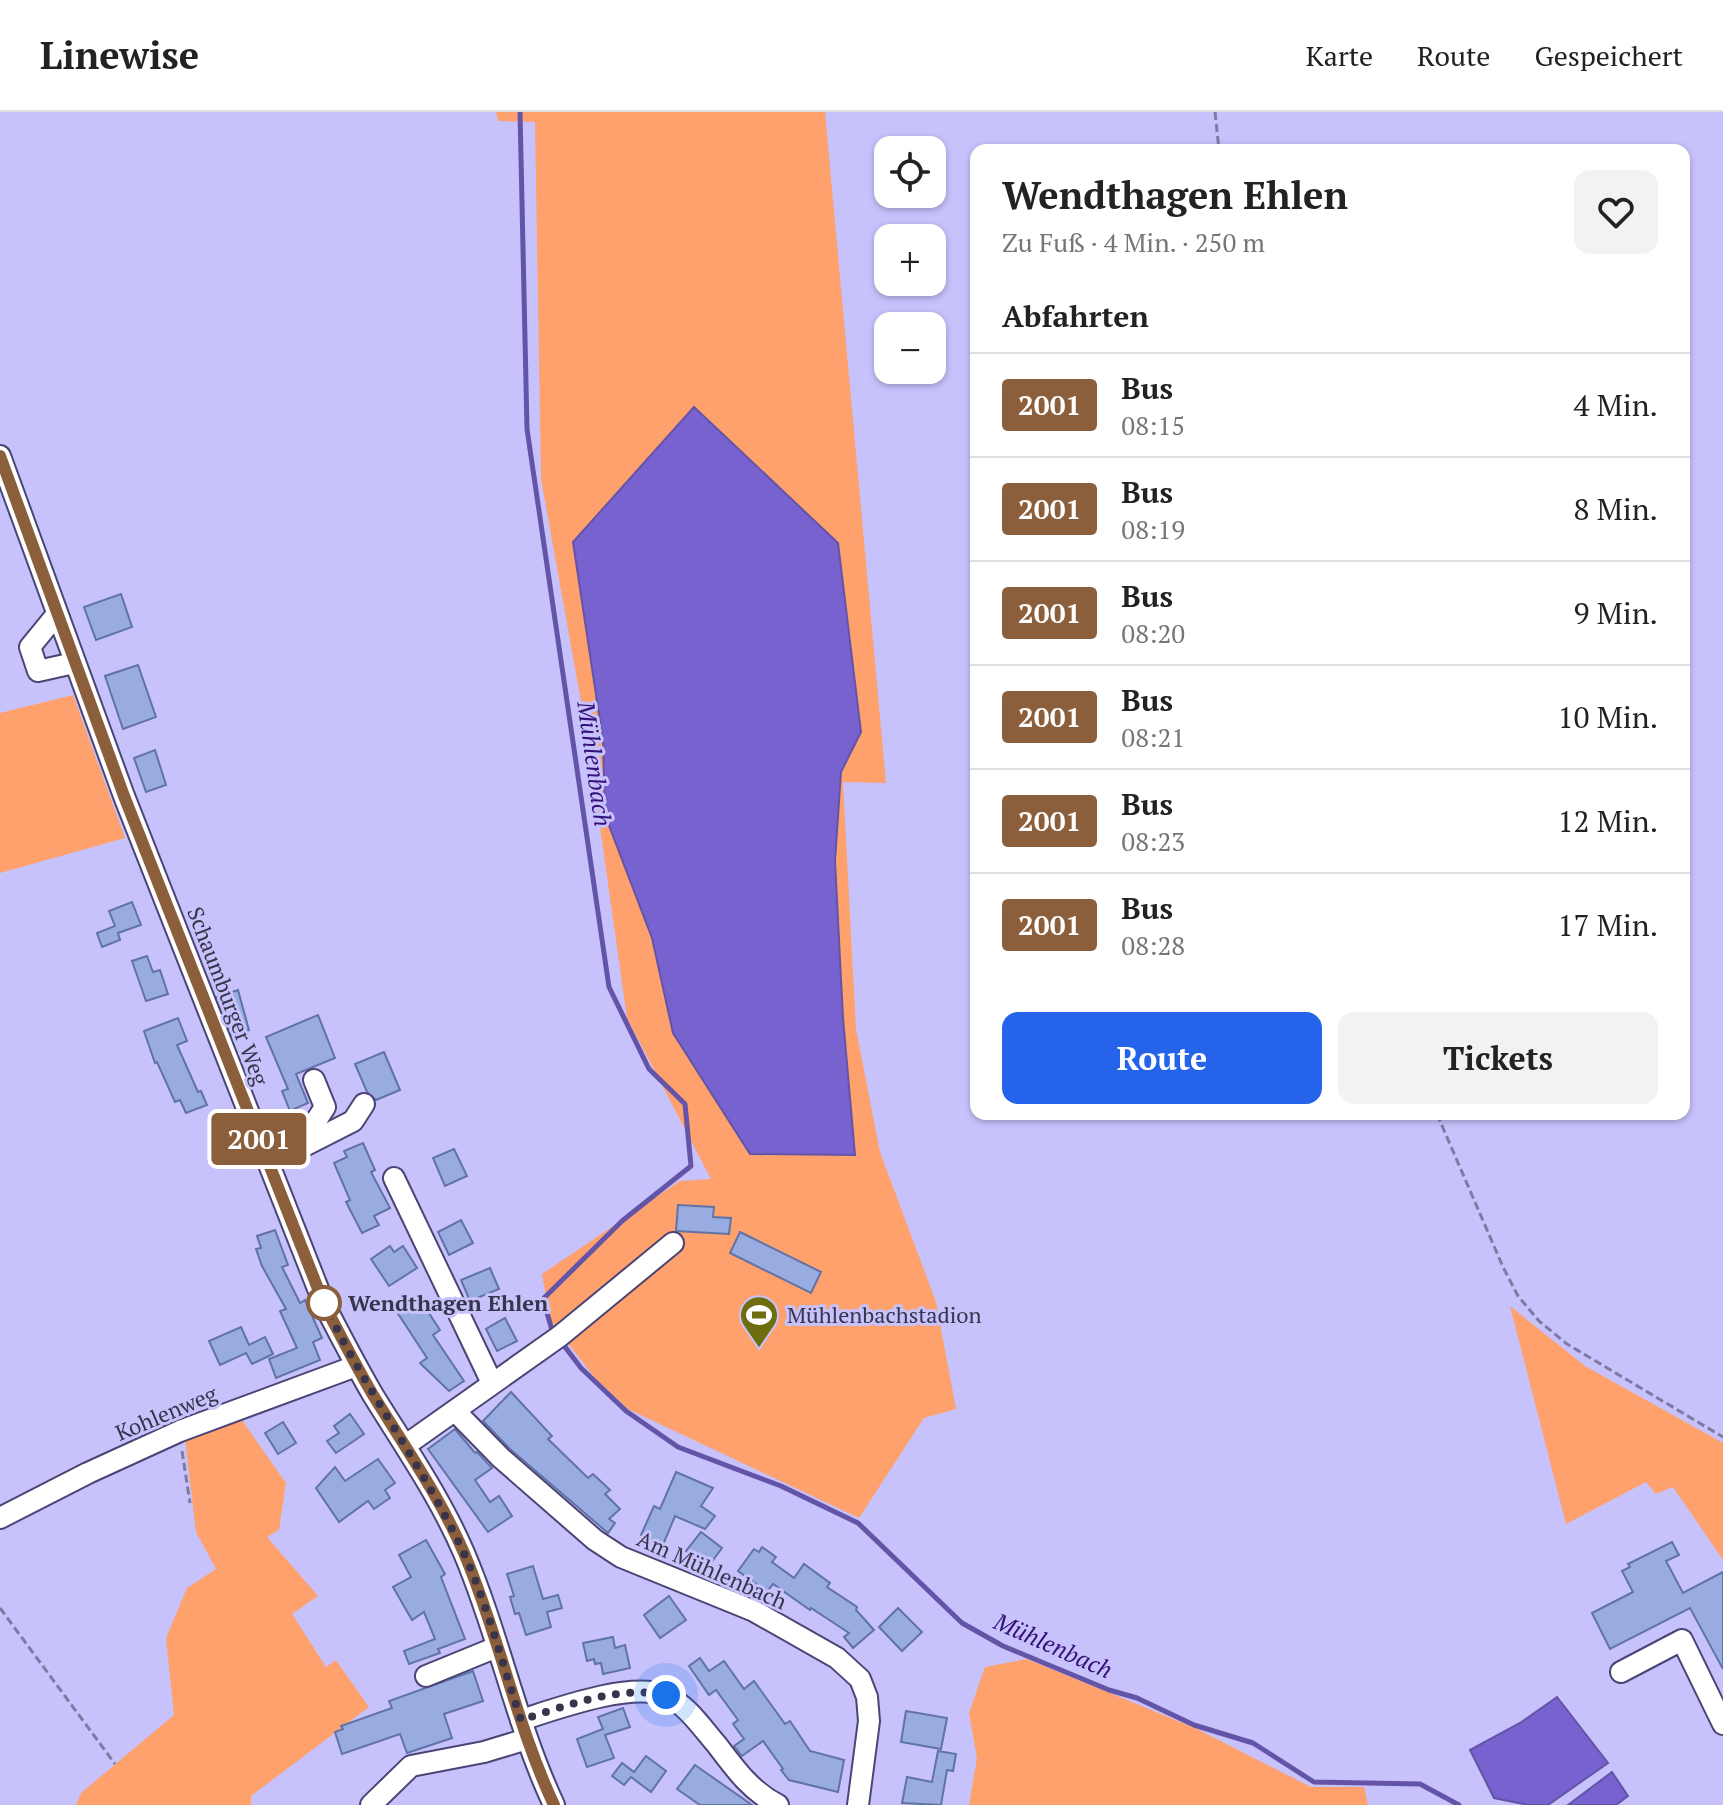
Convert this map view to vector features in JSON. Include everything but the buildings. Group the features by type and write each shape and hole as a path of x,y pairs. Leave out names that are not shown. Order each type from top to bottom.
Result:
{"street":[{"name":"Schaumburger Weg","path":"0,456 74,663 324,1304 356,1366 406,1445 463,1550 524,1730 554,1805"},
{"path":"57,614 30,647 38,671 74,663"},
{"path":"298,1149 325,1107 314,1080"},
{"path":"267,1161 353,1121 364,1104"},
{"path":"394,1178 492,1383"},
{"path":"406,1445 560,1336 673,1243"},
{"name":"Kohlenweg","path":"0,1518 180,1431 356,1366"},
{"name":"Am Mühlenbach","path":"455,1411 501,1458 595,1540 621,1557 754,1611 827,1652 860,1679 867,1697 869,1721 858,1805"},
{"path":"1621,1672 1682,1640 1723,1724"},
{"path":"426,1676 497,1647"},
{"path":"371,1805 411,1766 484,1752 524,1730 622,1693 645,1690 666,1695 686,1708 746,1783 778,1805"}],"path":[{"path":"1215,112 1218,144"},
{"path":"1440,1120 1503,1267 1518,1296 1539,1321 1567,1344 1723,1437"},
{"path":"180,1431 190,1503"},
{"path":"0,1608 115,1764"}],"shaded area":[{"path":"496,112 825,112 886,783 843,782 856,1029 880,1152 936,1302 956,1409 924,1418 859,1518 628,1409 595,1378 550,1320 542,1274 680,1181 711,1179 627,1018 587,735 541,479 535,122 498,121"},
{"path":"694,407 838,543 861,732 841,772 835,861 843,1018 855,1155 750,1154 673,1033 652,938 605,815 603,741 573,542"},
{"path":"73,695 125,838 0,873 0,713"},
{"path":"1510,1306 1585,1366 1723,1443 1723,1560 1673,1487 1656,1494 1646,1482 1566,1524"},
{"path":"239,1416 286,1483 279,1530 267,1537 318,1596 292,1614 326,1667 336,1660 369,1707 251,1796 251,1805 76,1805 81,1793 174,1715 166,1638 187,1588 216,1569 196,1532 185,1439"},
{"path":"1027,1659 1195,1728 1311,1787 1364,1787 1368,1805 969,1805 977,1758 969,1713 985,1667"},
{"path":"1557,1697 1608,1763 1548,1805 1528,1805 1494,1798 1470,1750 1520,1723"},
{"path":"1612,1772 1628,1796 1616,1805 1568,1805"}],"waterway":[{"name":"Mühlenbach","path":"520,112 527,429 609,987 649,1069 685,1104 691,1166 622,1221 543,1299 552,1330"},
{"name":"Mühlenbach","path":"562,1343 581,1368 626,1411 678,1447 781,1486 858,1523 962,1623 1003,1646 1109,1690 1137,1698 1194,1725 1253,1743 1314,1782 1420,1784 1459,1805"}],"bus line":[{"name":"2001","path":"0,456 124,796 324,1304 356,1366 406,1445 463,1550 527,1739 554,1805"}],"place":[{"name":"Wendthagen Ehlen","path":"324,1303"},
{"name":"Mühlenbachstadion","path":"759,1349"}],"route":[{"path":"324,1303 356,1366 406,1445 463,1550 521,1720 622,1693 645,1690 666,1695"}]}
